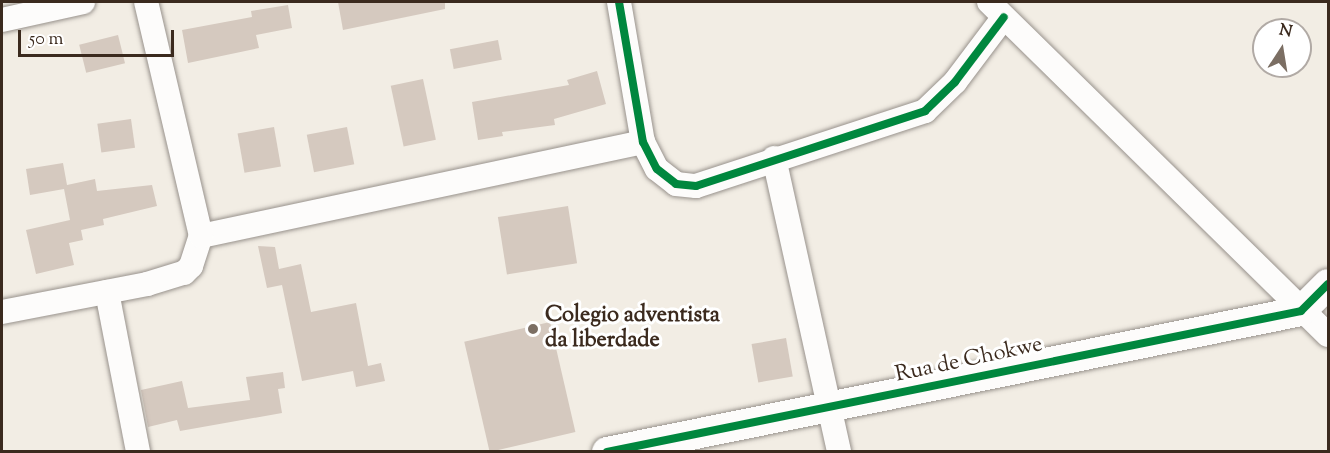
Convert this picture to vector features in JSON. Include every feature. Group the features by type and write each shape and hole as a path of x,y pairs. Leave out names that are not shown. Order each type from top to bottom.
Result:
{"street":[{"path":"2,20 83,2"},
{"path":"2,312 107,292 184,273 191,266 201,236 146,2"},
{"path":"619,2 643,142 657,169 676,184 696,186 774,158 925,111 955,82 996,9 1301,311 1329,335"},
{"path":"201,236 643,142"},
{"path":"774,158 839,452"},
{"path":"1301,311 1329,284"},
{"path":"107,292 138,452"},
{"name":"Rua de Chokwe","path":"606,452 1301,311"}],"building":[{"path":"338,2 445,2 445,9 343,30"},
{"path":"288,5 292,28 256,35 259,48 188,63 182,30 252,17 251,11"},
{"path":"118,35 125,63 86,73 79,45"},
{"path":"498,40 502,60 454,69 450,49"},
{"path":"597,71 606,104 554,119 555,125 502,132 503,136 478,140 472,102 569,85 567,80"},
{"path":"423,79 436,140 404,147 391,86"},
{"path":"131,119 135,148 101,152 97,124"},
{"path":"274,127 281,166 245,173 238,133"},
{"path":"347,127 354,164 314,172 307,135"},
{"path":"63,163 67,185 95,179 97,191 152,185 157,206 103,219 104,225 81,230 83,240 69,243 74,265 36,274 26,230 70,220 64,189 30,195 26,169"},
{"path":"568,206 577,263 507,274 498,217"},
{"path":"258,246 275,247 279,269 301,264 311,312 356,303 368,366 381,363 385,381 356,387 353,371 302,381 282,285 267,288"},
{"path":"550,322 575,432 490,452 464,342"},
{"path":"786,338 793,376 758,382 752,344"},
{"path":"283,372 285,388 278,389 282,413 180,431 177,420 148,427 141,390 182,381 188,408 250,400 246,377"}],"cycle path":[{"path":"619,2 643,142 657,169 676,184 696,186 925,111 955,82 1004,17"},
{"path":"607,452 1301,311 1328,284"}],"place":[{"name":"Colegio adventista da liberdade","path":"533,329"}]}
